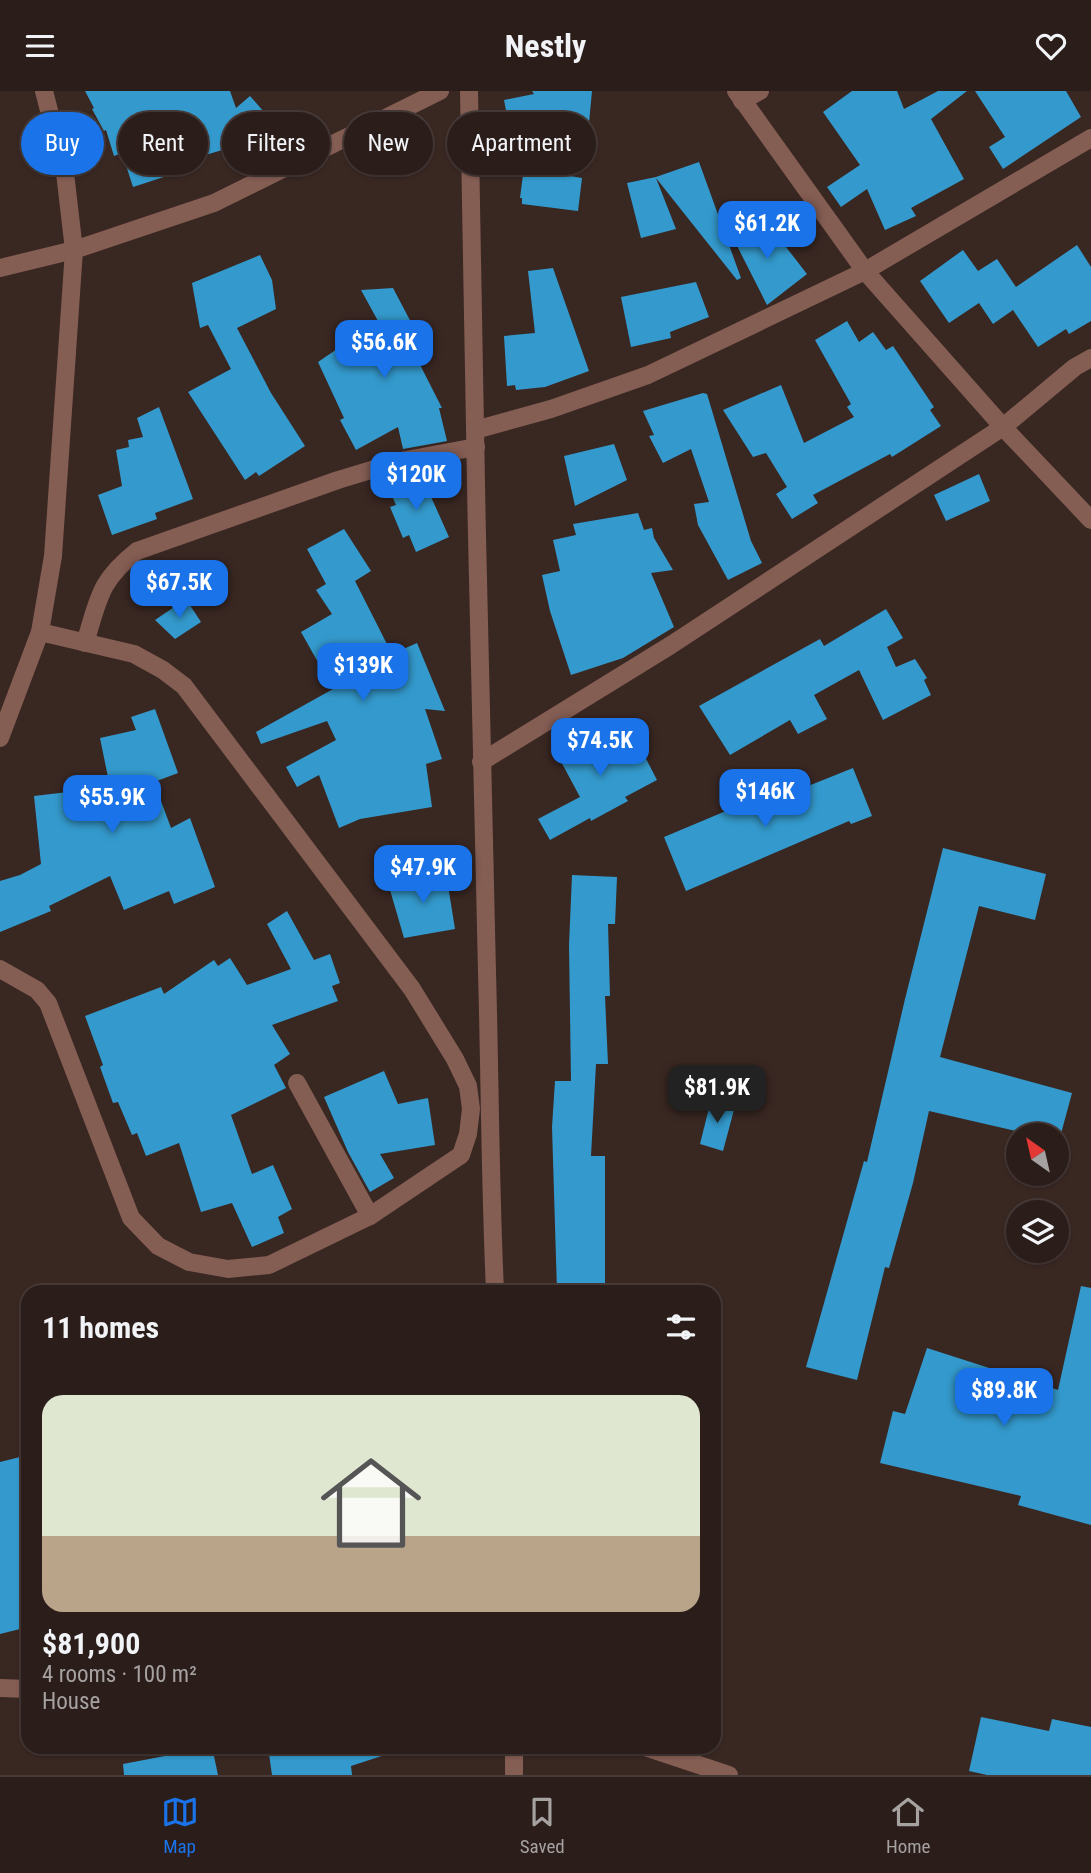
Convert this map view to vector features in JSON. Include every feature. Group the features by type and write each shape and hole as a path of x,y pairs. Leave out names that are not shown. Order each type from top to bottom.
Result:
{"street":[{"path":"0,738 40,632 53,556 74,250 65,173 44,91"},
{"path":"0,268 74,250 214,203 440,91"},
{"path":"469,91 481,762 491,1104 489,1164 495,1285"},
{"path":"760,91 739,96 865,271 1003,427 1091,520"},
{"path":"85,643 103,585 118,566 137,551 338,480 475,439 648,375 865,271 1091,138"},
{"path":"481,762 671,645 1003,427 1075,367 1091,358"},
{"path":"0,969 37,990 48,1003 131,1218 158,1246 189,1262 228,1269 269,1265 370,1216 461,1155 468,1134 471,1109 468,1086 455,1059 412,989 184,686 163,670 134,654 40,632"},
{"path":"297,1083 370,1216"},
{"path":"0,1688 21,1689"},
{"path":"514,1754 514,1775"},
{"path":"666,1754 729,1775"}],"building":[{"path":"85,91 230,91 236,108 250,96 264,112 222,112 222,150 208,154 208,112 118,112 118,154 114,156 106,130 104,131 104,112 94,112"},
{"path":"532,91 592,91 590,112 506,112 504,100 534,94"},
{"path":"852,91 897,91 904,109 938,91 967,91 931,119 964,179 911,208 916,216 885,230 867,189 841,207 827,187 860,165 823,112"},
{"path":"975,91 1066,91 1081,117 1003,169 989,147 1005,137"},
{"path":"699,162 741,278 737,280 656,178 676,229 641,238 627,183 656,177"},
{"path":"129,175 167,175 167,176 133,187"},
{"path":"523,175 570,175 582,178 578,211 522,204 520,198"},
{"path":"754,218 766,245 779,238 807,274 767,305 729,230"},
{"path":"1077,245 1091,267 1091,321 1069,334 1066,329 1038,347 1013,310 993,324 979,303 949,323 920,281 963,250 978,271 997,259 1016,287"},
{"path":"260,255 272,280 276,309 237,328 271,393 305,446 259,476 256,472 245,480 188,392 231,369 208,325 200,328 192,283"},
{"path":"553,268 589,371 545,387 516,390 515,385 507,386 504,336 535,333 528,271"},
{"path":"696,282 709,317 670,332 671,338 631,347 621,297"},
{"path":"393,288 423,345 412,349 442,408 439,408 447,441 403,449 398,427 356,450 340,420 344,418 318,362 378,321 361,290"},
{"path":"847,321 859,342 873,332 886,350 893,346 934,407 930,410 941,426 892,457 890,454 813,495 818,503 792,519 776,494 787,487 766,453 753,457 723,410 781,385 804,443 854,417 847,407 851,404 815,340"},
{"path":"707,394 751,541 762,563 728,580 698,525 694,504 709,502 691,449 663,463 649,436 654,435 643,411"},
{"path":"159,407 193,499 155,513 157,519 112,535 98,495 122,486 116,450 129,447 128,440 143,437 137,418"},
{"path":"614,444 627,480 575,506 564,456"},
{"path":"419,470 449,537 416,552 409,535 403,538 390,507 396,505 387,484"},
{"path":"979,474 990,501 946,521 934,495"},
{"path":"638,513 644,530 652,528 654,538 673,570 651,573 674,627 623,658 571,675 550,611 542,575 560,571 553,540 576,535 573,524"},
{"path":"344,529 371,571 355,581 392,654 417,643 445,711 425,709 442,759 426,764 432,807 360,819 339,828 319,775 297,787 286,767 336,740 327,721 261,744 256,732 333,689 301,632 332,614 316,590 326,584 307,549"},
{"path":"186,599 201,622 175,639 155,620"},
{"path":"886,609 903,638 887,647 896,667 915,659 927,678 924,680 931,695 883,720 859,670 814,695 827,719 798,734 790,720 730,755 699,706 820,639 824,646"},
{"path":"155,709 178,773 154,782 171,828 190,818 215,887 174,904 169,891 124,910 110,876 49,906 51,911 0,932 0,881 20,875 41,864 34,796 110,787 100,738 136,730 131,717"},
{"path":"626,720 657,780 625,797 628,801 550,840 538,819 580,797 558,756"},
{"path":"853,768 872,816 851,824 849,821 686,891 664,837 745,803 748,810"},
{"path":"943,848 1046,874 1035,920 979,906 940,1057 1072,1093 1064,1123 1006,1123 1006,1129 929,1111 913,1183 889,1268 885,1267 857,1380 806,1367 864,1161 867,1162"},
{"path":"446,873 455,929 404,938 388,883"},
{"path":"572,875 617,877 615,924 608,924 610,996 605,996 608,1064 596,1064 591,1156 605,1156 605,1285 557,1285 552,1127 555,1081 571,1081 569,945"},
{"path":"287,911 314,960 330,954 340,983 332,986 338,1001 272,1025 290,1054 274,1065 286,1088 231,1115 252,1174 273,1165 292,1209 278,1217 284,1233 252,1247 232,1203 201,1212 179,1143 146,1156 137,1133 132,1135 118,1102 113,1103 100,1067 103,1065 85,1016 161,987 164,994 214,960 218,966 230,958 247,985 291,969 267,924"},
{"path":"384,1071 398,1104 428,1098 435,1145 380,1154 394,1178 370,1192 348,1152 324,1097"},
{"path":"711,1100 735,1106 723,1151 700,1144"},
{"path":"1081,1286 1091,1288 1091,1525 1018,1505 1021,1496 880,1463 893,1411 905,1414 927,1348 1058,1390"},
{"path":"21,1457 21,1629 0,1634 0,1462"},
{"path":"981,1717 1049,1731 1052,1719 1091,1727 1091,1775 987,1775 969,1771"},
{"path":"175,1754 214,1754 218,1775 124,1775 123,1764"},
{"path":"269,1754 388,1754 351,1766 352,1775 272,1775"}]}
